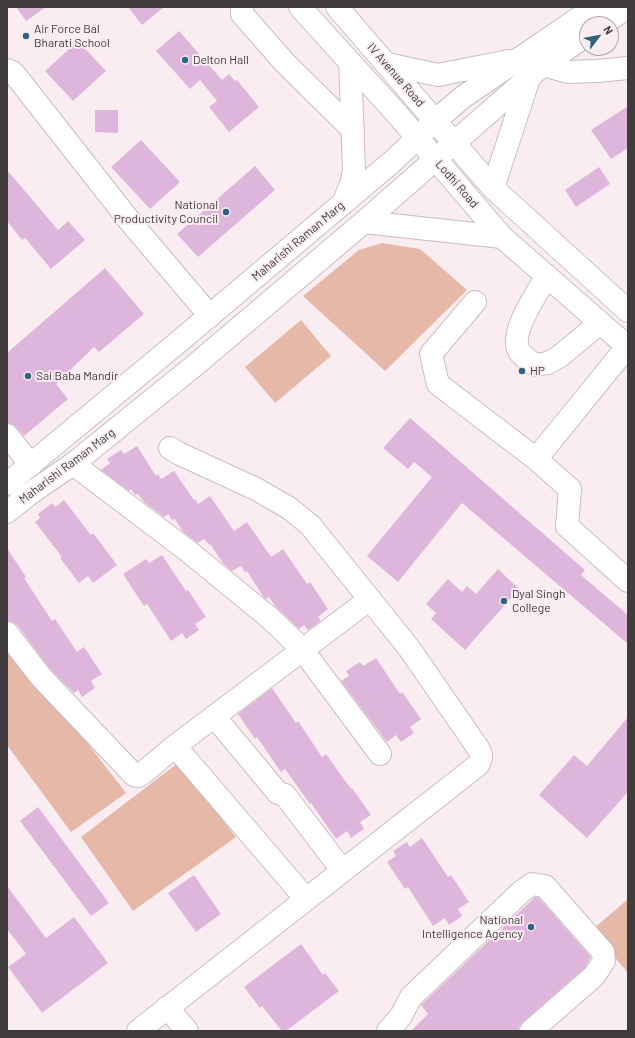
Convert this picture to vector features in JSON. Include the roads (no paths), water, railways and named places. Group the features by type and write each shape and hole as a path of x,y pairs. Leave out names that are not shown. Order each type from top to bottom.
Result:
{"main road":[{"path":"242,7 242,14 285,62 353,130"},
{"name":"Lodhi Road","path":"300,7 417,137 502,237 628,347"},
{"name":"IV Avenue Road","path":"337,7 455,142"},
{"name":"Maharishi Raman Marg","path":"7,484 210,316 393,161 417,137 463,97 517,59 592,13 628,8"},
{"name":"Maharishi Raman Marg","path":"7,512 32,492 73,464 194,366 364,222 536,71 579,41"},
{"path":"387,64 438,75 517,59"},
{"path":"344,202 352,181 354,170 350,62"},
{"path":"494,188 536,71 568,72 628,68"},
{"path":"7,70 16,76 132,224 210,316"},
{"name":"Lodhi Road","path":"455,142 494,188 628,311"},
{"path":"364,222 502,237"},
{"path":"547,276 519,326 516,343 519,352 535,366 548,363 560,356 600,323"},
{"path":"475,302 431,354 438,384 536,459 570,489 567,526 628,581"},
{"path":"536,459 628,347"},
{"path":"7,435 31,465"},
{"path":"138,1031 478,765 482,755 409,648 310,525 295,512 256,489 170,448"},
{"path":"73,464 188,551 271,619 302,649 380,754"},
{"path":"7,633 41,677 134,775 138,776 214,716 370,599"},
{"path":"214,716 278,793 285,795 342,870"},
{"path":"175,746 306,899"},
{"path":"388,1031 401,1016 411,997 522,891 532,884 545,886 603,952 604,961 594,976 531,1031"},
{"path":"168,1007 187,1031"}],"place":[{"name":"Air Force Bal Bharati School","path":"26,36"},
{"name":"Delton Hall","path":"185,60"},
{"name":"National Productivity Council","path":"226,212"},
{"name":"HP","path":"522,371"},
{"name":"Sai Baba Mandir","path":"28,376"},
{"name":"Dyal Singh College","path":"504,601"},
{"name":"National Intelligence Agency","path":"531,927"}]}
